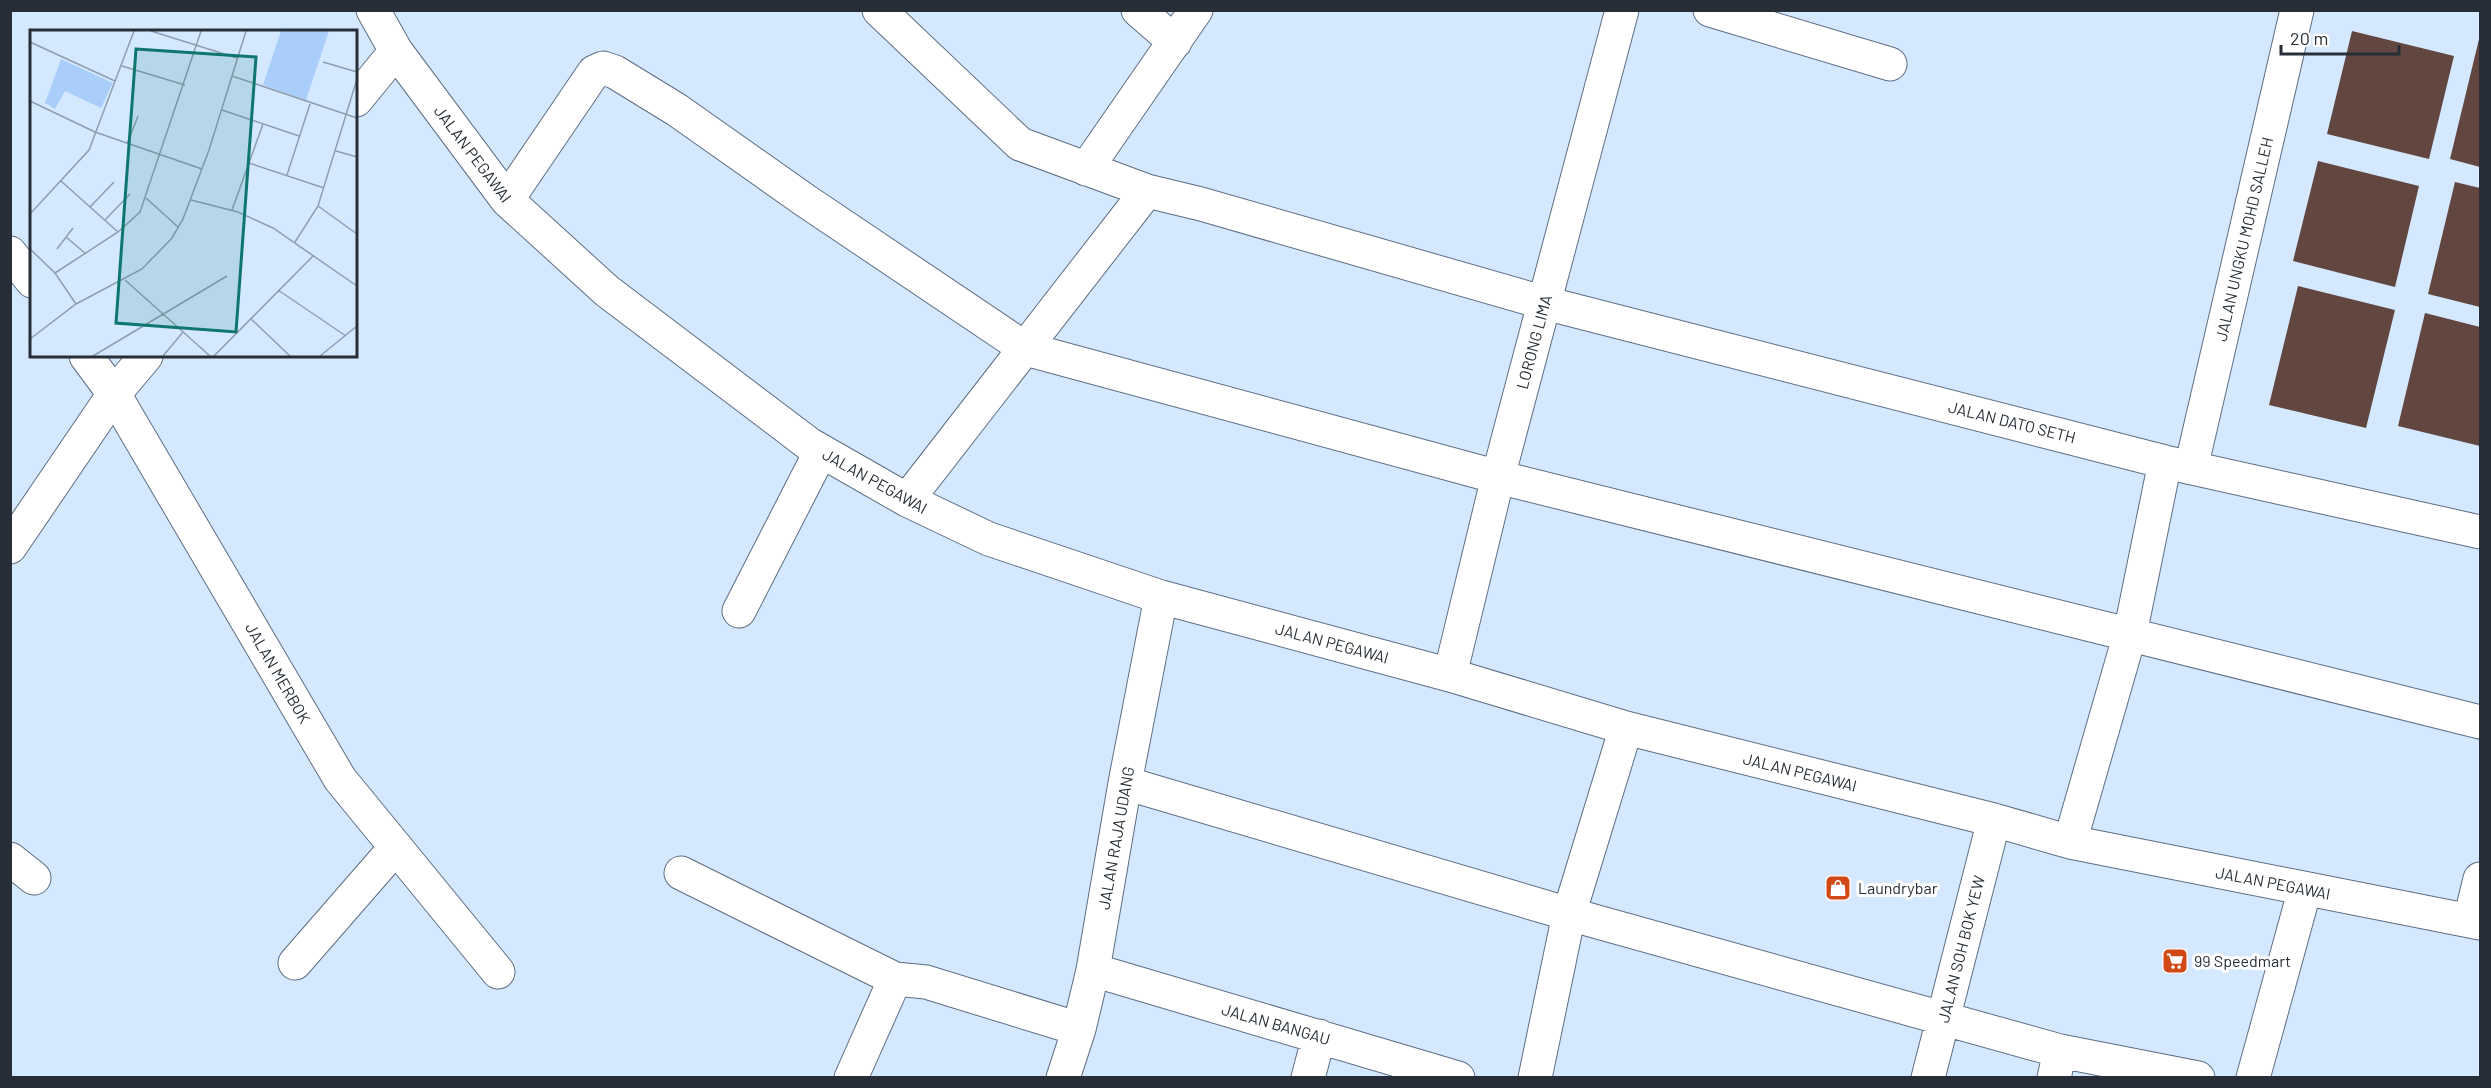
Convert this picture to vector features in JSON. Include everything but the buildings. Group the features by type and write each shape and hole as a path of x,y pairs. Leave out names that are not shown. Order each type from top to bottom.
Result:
{"street":[{"name":"JALAN PEGAWAI","path":"373,10 396,51 507,200 607,291 821,451 907,500 989,539 1161,597 1450,675 1626,728 1994,820 2070,842 2305,890 2475,921"},
{"name":"JALAN DATO SETH","path":"879,10 1020,144 1147,191 1202,204 1545,303 2178,465 2481,532"},
{"path":"1138,10 1175,42"},
{"path":"1086,169 1196,10"},
{"name":"LORONG LIMA","path":"1450,675 1498,477 1622,10"},
{"path":"1710,10 1890,64"},
{"name":"JALAN UNGKU MOHD SALLEH","path":"2070,842 2178,465 2297,10"},
{"path":"357,99 396,51"},
{"path":"507,200 594,72 603,68 615,72 677,110 806,201 1026,349 1498,477 2481,722"},
{"path":"907,500 1147,191"},
{"path":"10,253 30,278"},
{"name":"JALAN MERBOK","path":"87,357 114,394 340,779 498,972"},
{"path":"10,547 114,394 145,357"},
{"path":"739,611 821,451"},
{"name":"JALAN RAJA UDANG","path":"1063,1077 1079,1029 1093,970 1125,783 1161,597"},
{"path":"1535,1077 1569,914 1626,728"},
{"path":"1125,783 1569,914 1943,1019 2057,1064 2198,1077"},
{"name":"JALAN SOH BOK YEW","path":"1928,1077 1994,820"},
{"path":"295,963 396,847"},
{"path":"681,873 895,980 926,982 1079,1029"},
{"path":"2475,921 2481,879"},
{"path":"2253,1077 2305,890"},
{"name":"JALAN BANGAU","path":"1093,970 1458,1077"},
{"path":"851,1077 895,980"},
{"path":"1308,1077 1319,1036"}],"place":[{"name":"Laundrybar","path":"1838,888"},
{"name":"99 Speedmart","path":"2175,961"}]}
